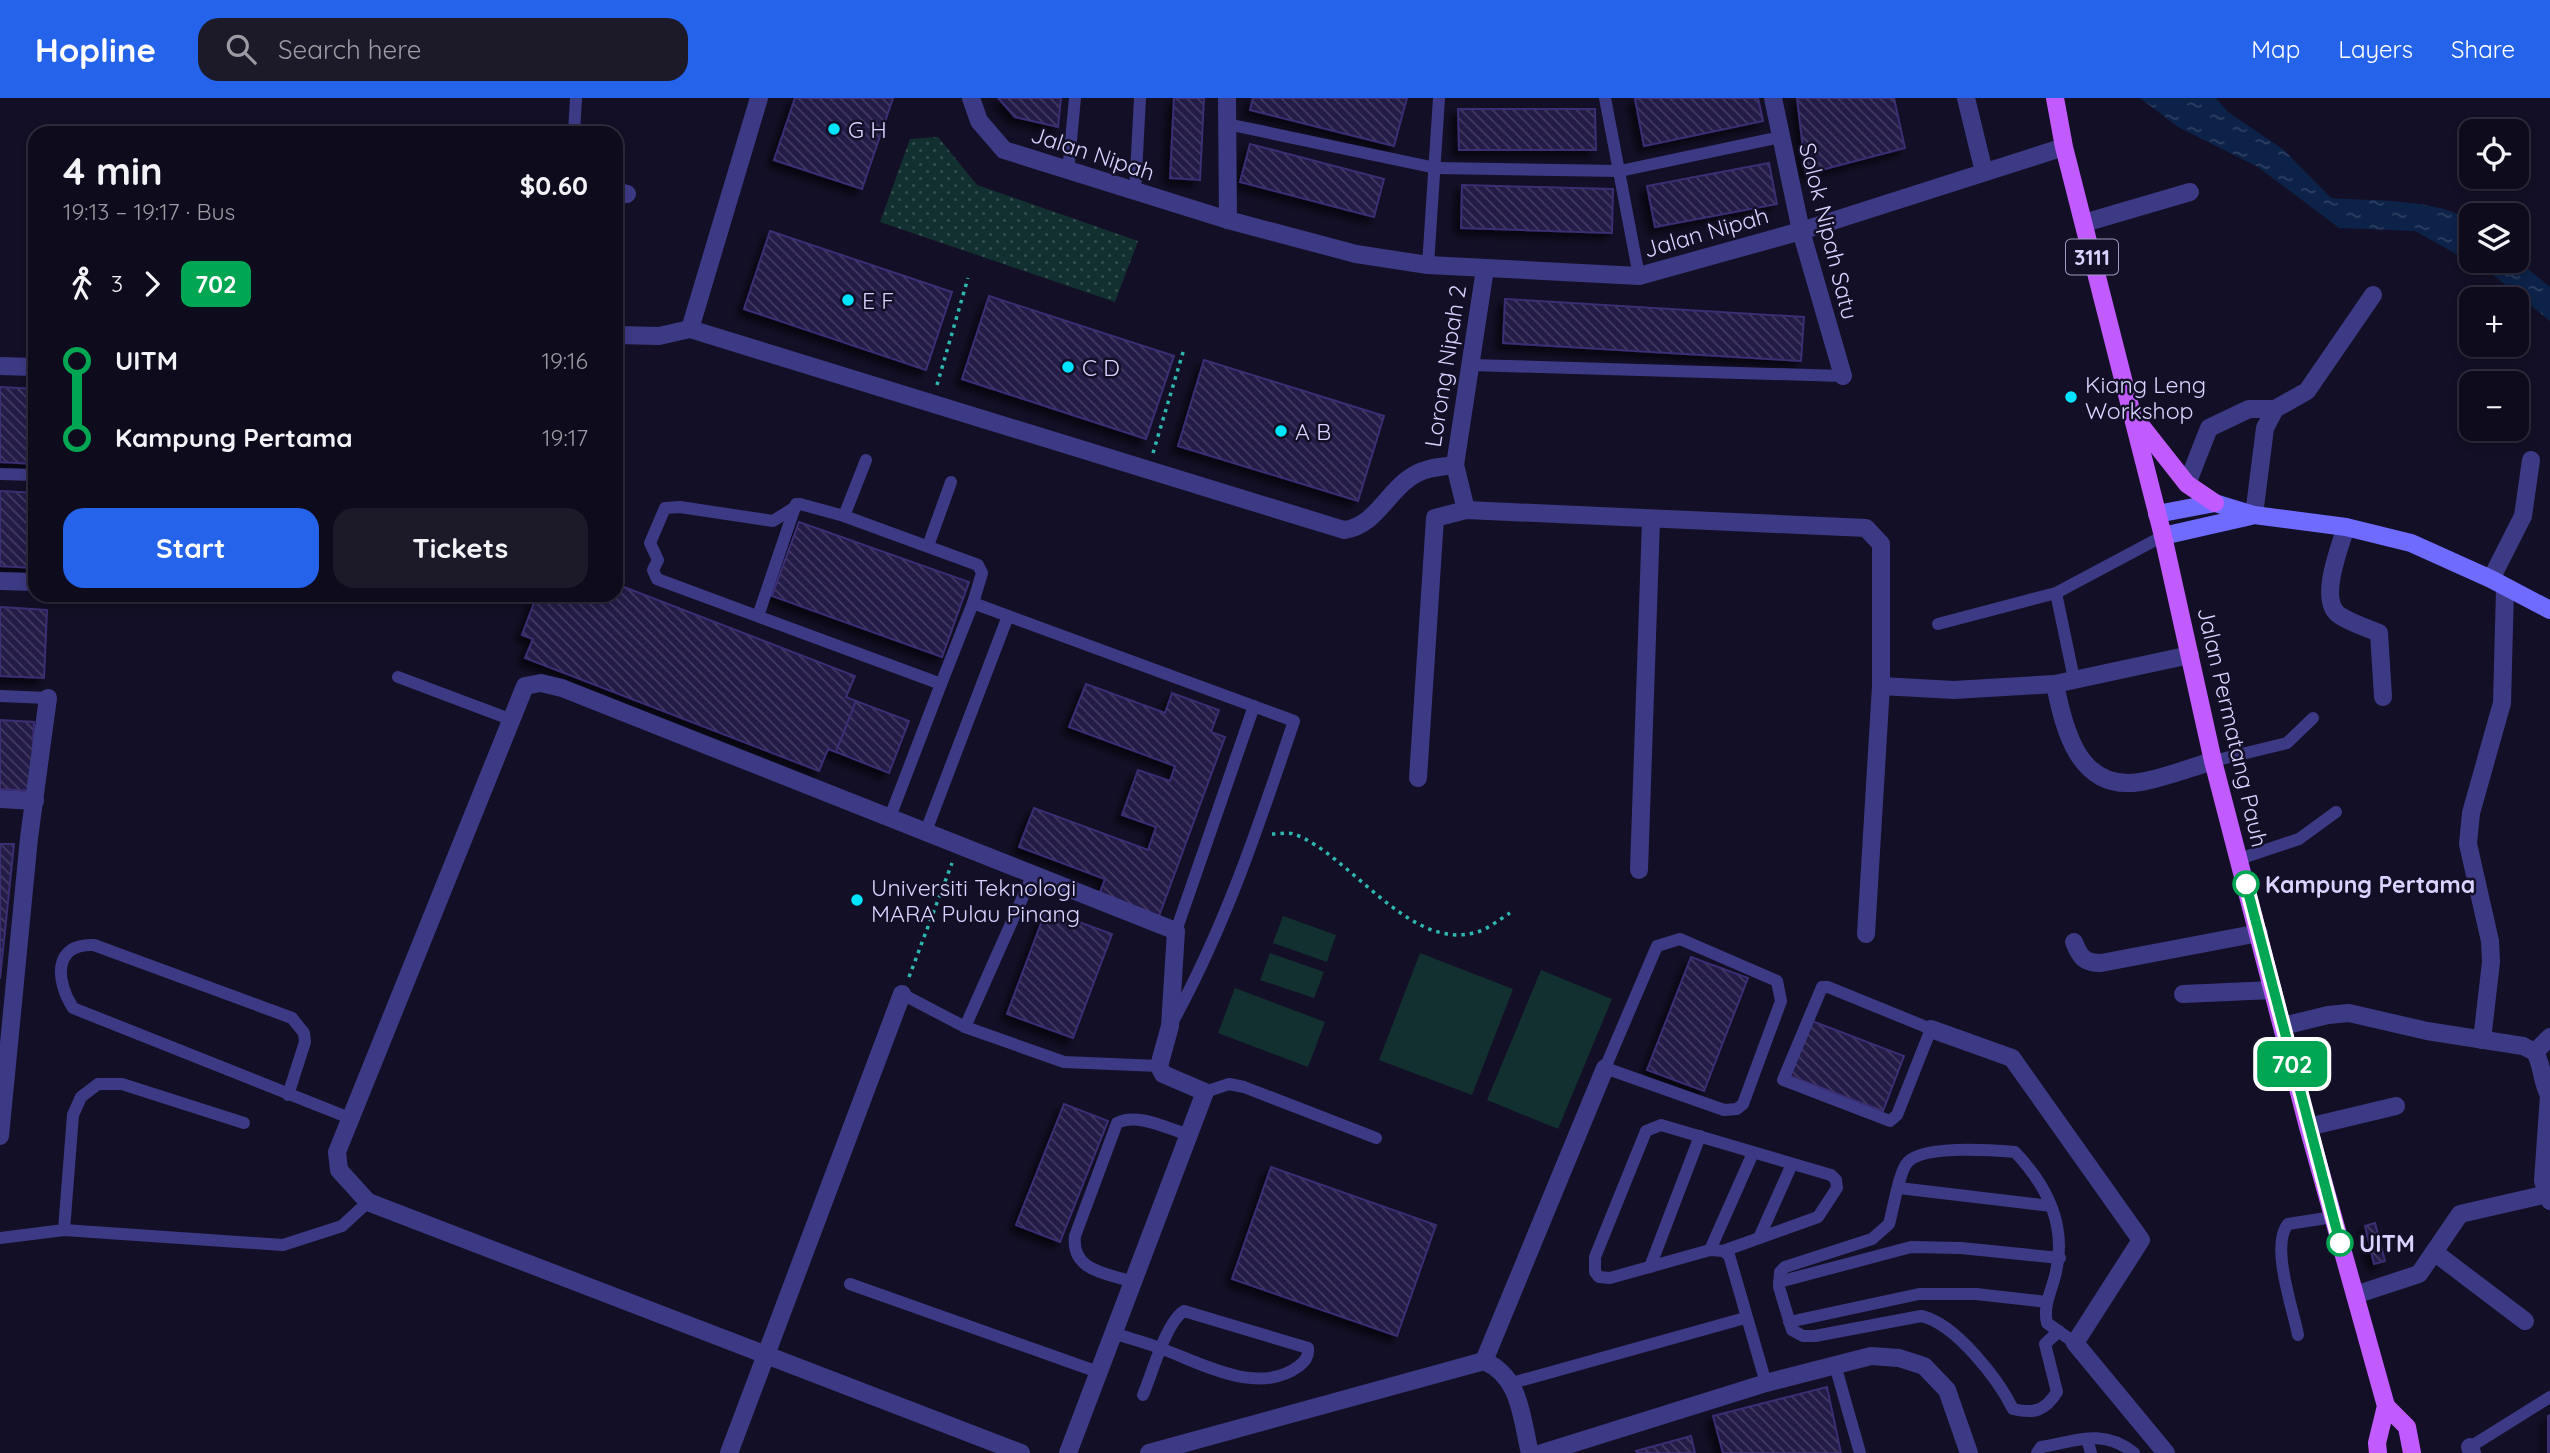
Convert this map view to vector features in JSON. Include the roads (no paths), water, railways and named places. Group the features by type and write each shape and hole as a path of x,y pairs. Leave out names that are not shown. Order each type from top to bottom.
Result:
{"main road":[{"name":"Jalan Permatang Pauh","path":"2054,98 2064,147 2158,514 2213,761 2308,1127 2386,1406 2377,1443 2378,1453"},
{"path":"2132,415 2187,484 2215,503 2254,515 2346,527 2411,543 2550,610"},
{"path":"2158,514 2215,503"},
{"path":"2163,536 2254,515"},
{"name":"Jalan Permatang Pauh","path":"2386,1406 2407,1427 2412,1453"}],"street":[{"path":"690,329 759,98"},
{"name":"Jalan Nipah","path":"971,98 979,121 1004,150 1228,220 1356,254 1428,265 1639,276 1801,231 2064,147"},
{"path":"1227,98 1228,220"},
{"name":"Solok Nipah Satu","path":"1773,98 1801,231 1843,376"},
{"path":"1966,98 1984,172"},
{"path":"2084,223 2190,192"},
{"name":"Lorong Nipah 2","path":"1466,510 1455,465 1485,269"},
{"path":"2187,484 2209,428 2249,409 2275,409 2307,391 2373,295"},
{"path":"623,335 659,335 690,329 1344,530 1358,528 1408,479 1429,468 1455,465"},
{"path":"0,366 28,367"},
{"path":"2254,515 2265,428 2275,409"},
{"path":"2482,1040 2491,962 2490,941 2468,844 2471,813 2502,703 2498,584 2523,516 2531,460"},
{"path":"1418,778 1435,518 1466,510 1866,528 1881,544 1881,686 1866,934"},
{"path":"1639,870 1651,520"},
{"path":"2346,527 2331,575 2330,601 2337,614 2379,633 2383,697"},
{"path":"0,581 28,582"},
{"path":"1881,686 1954,690 2055,684 2190,655"},
{"path":"1021,1453 368,1202 339,1170 337,1152 526,687 541,682 562,688 1176,931 1170,1026 1159,1066 1163,1074 1205,1092 1068,1453"},
{"path":"2055,684 2064,731 2080,759 2104,780 2138,783 2213,761"},
{"path":"0,1136 48,698"},
{"path":"0,799 35,801"},
{"path":"2074,942 2080,958 2090,963 2101,963 2259,933"},
{"path":"2183,995 2273,990"},
{"path":"729,1453 902,995"},
{"path":"2283,1026 2328,1014 2349,1013 2416,1029 2523,1046 2535,1052 2540,1061 2543,1085 2549,1096 2543,1181 2548,1198 2460,1214 2419,1274 2355,1295"},
{"path":"1931,1029 2012,1058 2141,1240 2075,1343 2166,1453"},
{"path":"2535,1052 2550,1037"},
{"path":"1484,1361 1605,1068"},
{"path":"2308,1127 2396,1106"},
{"path":"2434,1252 2525,1321"},
{"path":"1542,1453 1766,1383 1871,1356 1899,1358 1924,1366 1947,1390 1969,1453"},
{"path":"1149,1453 1484,1361 1502,1369 1512,1383 1530,1453"}],"lane":[{"path":"574,126 576,98"},
{"path":"1068,172 1074,98"},
{"path":"1135,192 1140,98"},
{"path":"1428,265 1439,98"},
{"path":"1605,98 1639,276"},
{"path":"1227,124 1436,168 1620,171 1780,137"},
{"path":"1471,365 1843,376"},
{"path":"844,516 866,460"},
{"path":"0,474 28,475"},
{"path":"928,545 951,482"},
{"path":"758,616 797,504"},
{"path":"890,817 973,603 982,568 928,545 844,516 797,504 773,521 680,507 665,508 650,543 658,560 653,570 657,579 941,684"},
{"path":"1938,624 2056,593 2163,536"},
{"path":"2056,593 2074,679"},
{"path":"973,603 1294,721 1256,835 1205,963 1170,1026"},
{"path":"926,831 1008,616"},
{"path":"398,677 512,720"},
{"path":"0,696 48,698"},
{"path":"1176,931 1254,706"},
{"path":"2213,761 2287,743 2313,718"},
{"path":"2239,859 2299,839 2336,812"},
{"path":"965,1027 1033,874"},
{"path":"1680,939 1777,981 1780,986 1781,1000 1743,1104 1737,1109 1724,1110 1605,1068 1657,946 1665,942 1680,939"},
{"path":"288,1095 305,1042 304,1033 292,1018 94,945 78,944 67,951 62,962 62,984 73,1008 288,1095 352,1119"},
{"path":"1822,987 1828,987 1931,1029 1897,1115 1890,1121 1872,1117 1783,1080 1822,987"},
{"path":"902,995 965,1027 1064,1062 1159,1066"},
{"path":"64,1230 73,1115 81,1097 98,1084 122,1084 244,1123"},
{"path":"1205,1092 1228,1084 1244,1087 1376,1138"},
{"path":"1133,1282 1086,1266 1075,1255 1074,1248 1075,1236 1117,1123 1125,1119 1139,1120 1189,1135"},
{"path":"1661,1125 1700,1136 1830,1175 1836,1180 1837,1188 1818,1217 1717,1250 1610,1278 1599,1277 1595,1272 1595,1257 1646,1131 1661,1125"},
{"path":"1650,1267 1700,1136"},
{"path":"2059,1331 2045,1344 2057,1392 2050,1404 2034,1413 2013,1409 2001,1385 1945,1327 1932,1319 1921,1316 1815,1336 1802,1336 1792,1330 1789,1322 1779,1282 1780,1272 1785,1267 1872,1239 1883,1231 1889,1224 1905,1163 1916,1156 1985,1149 2015,1152 2040,1179 2051,1206 2059,1241 2060,1258 2044,1311 2047,1323 2059,1331 2075,1343"},
{"path":"1717,1250 1754,1153"},
{"path":"1759,1238 1792,1164"},
{"path":"1899,1188 2051,1206"},
{"path":"0,1238 64,1230 283,1245 342,1226 368,1202"},
{"path":"2298,1335 2279,1248 2282,1231 2288,1224 2333,1217"},
{"path":"1779,1282 1911,1247 1961,1248 2060,1258"},
{"path":"1717,1250 1729,1255 1745,1318 1766,1383"},
{"path":"850,1284 1098,1372"},
{"path":"1789,1322 1919,1294 1976,1294 2047,1302"},
{"path":"1114,1333 1162,1348 1225,1374 1248,1378 1276,1378 1296,1368 1309,1352 1307,1345 1184,1311 1177,1316 1162,1348 1143,1395"},
{"path":"1512,1383 1745,1318"},
{"path":"1835,1365 1860,1453"},
{"path":"2471,1450 2550,1397"},
{"path":"2037,1453 2041,1447 2101,1436 2114,1440 2134,1453"},
{"path":"2087,1439 2091,1453"}],"water":[{"path":"2140,98 2216,98 2228,112 2284,150 2331,198 2404,202 2458,214 2459,256 2415,231 2339,228 2258,167 2178,127"},
{"path":"2529,270 2550,287 2550,321 2529,304 2529,287 2508,287 2492,274 2529,273"}],"place":[{"name":"G H","path":"834,129"},
{"name":"E F","path":"848,300"},
{"name":"C D","path":"1068,367"},
{"name":"Kiang Leng Workshop","path":"2071,397"},
{"name":"A B","path":"1281,431"},
{"name":"Kampung Pertama","path":"2246,884"},
{"name":"Universiti Teknologi MARA Pulau Pinang","path":"857,900"},
{"name":"UITM","path":"2340,1243"}]}
